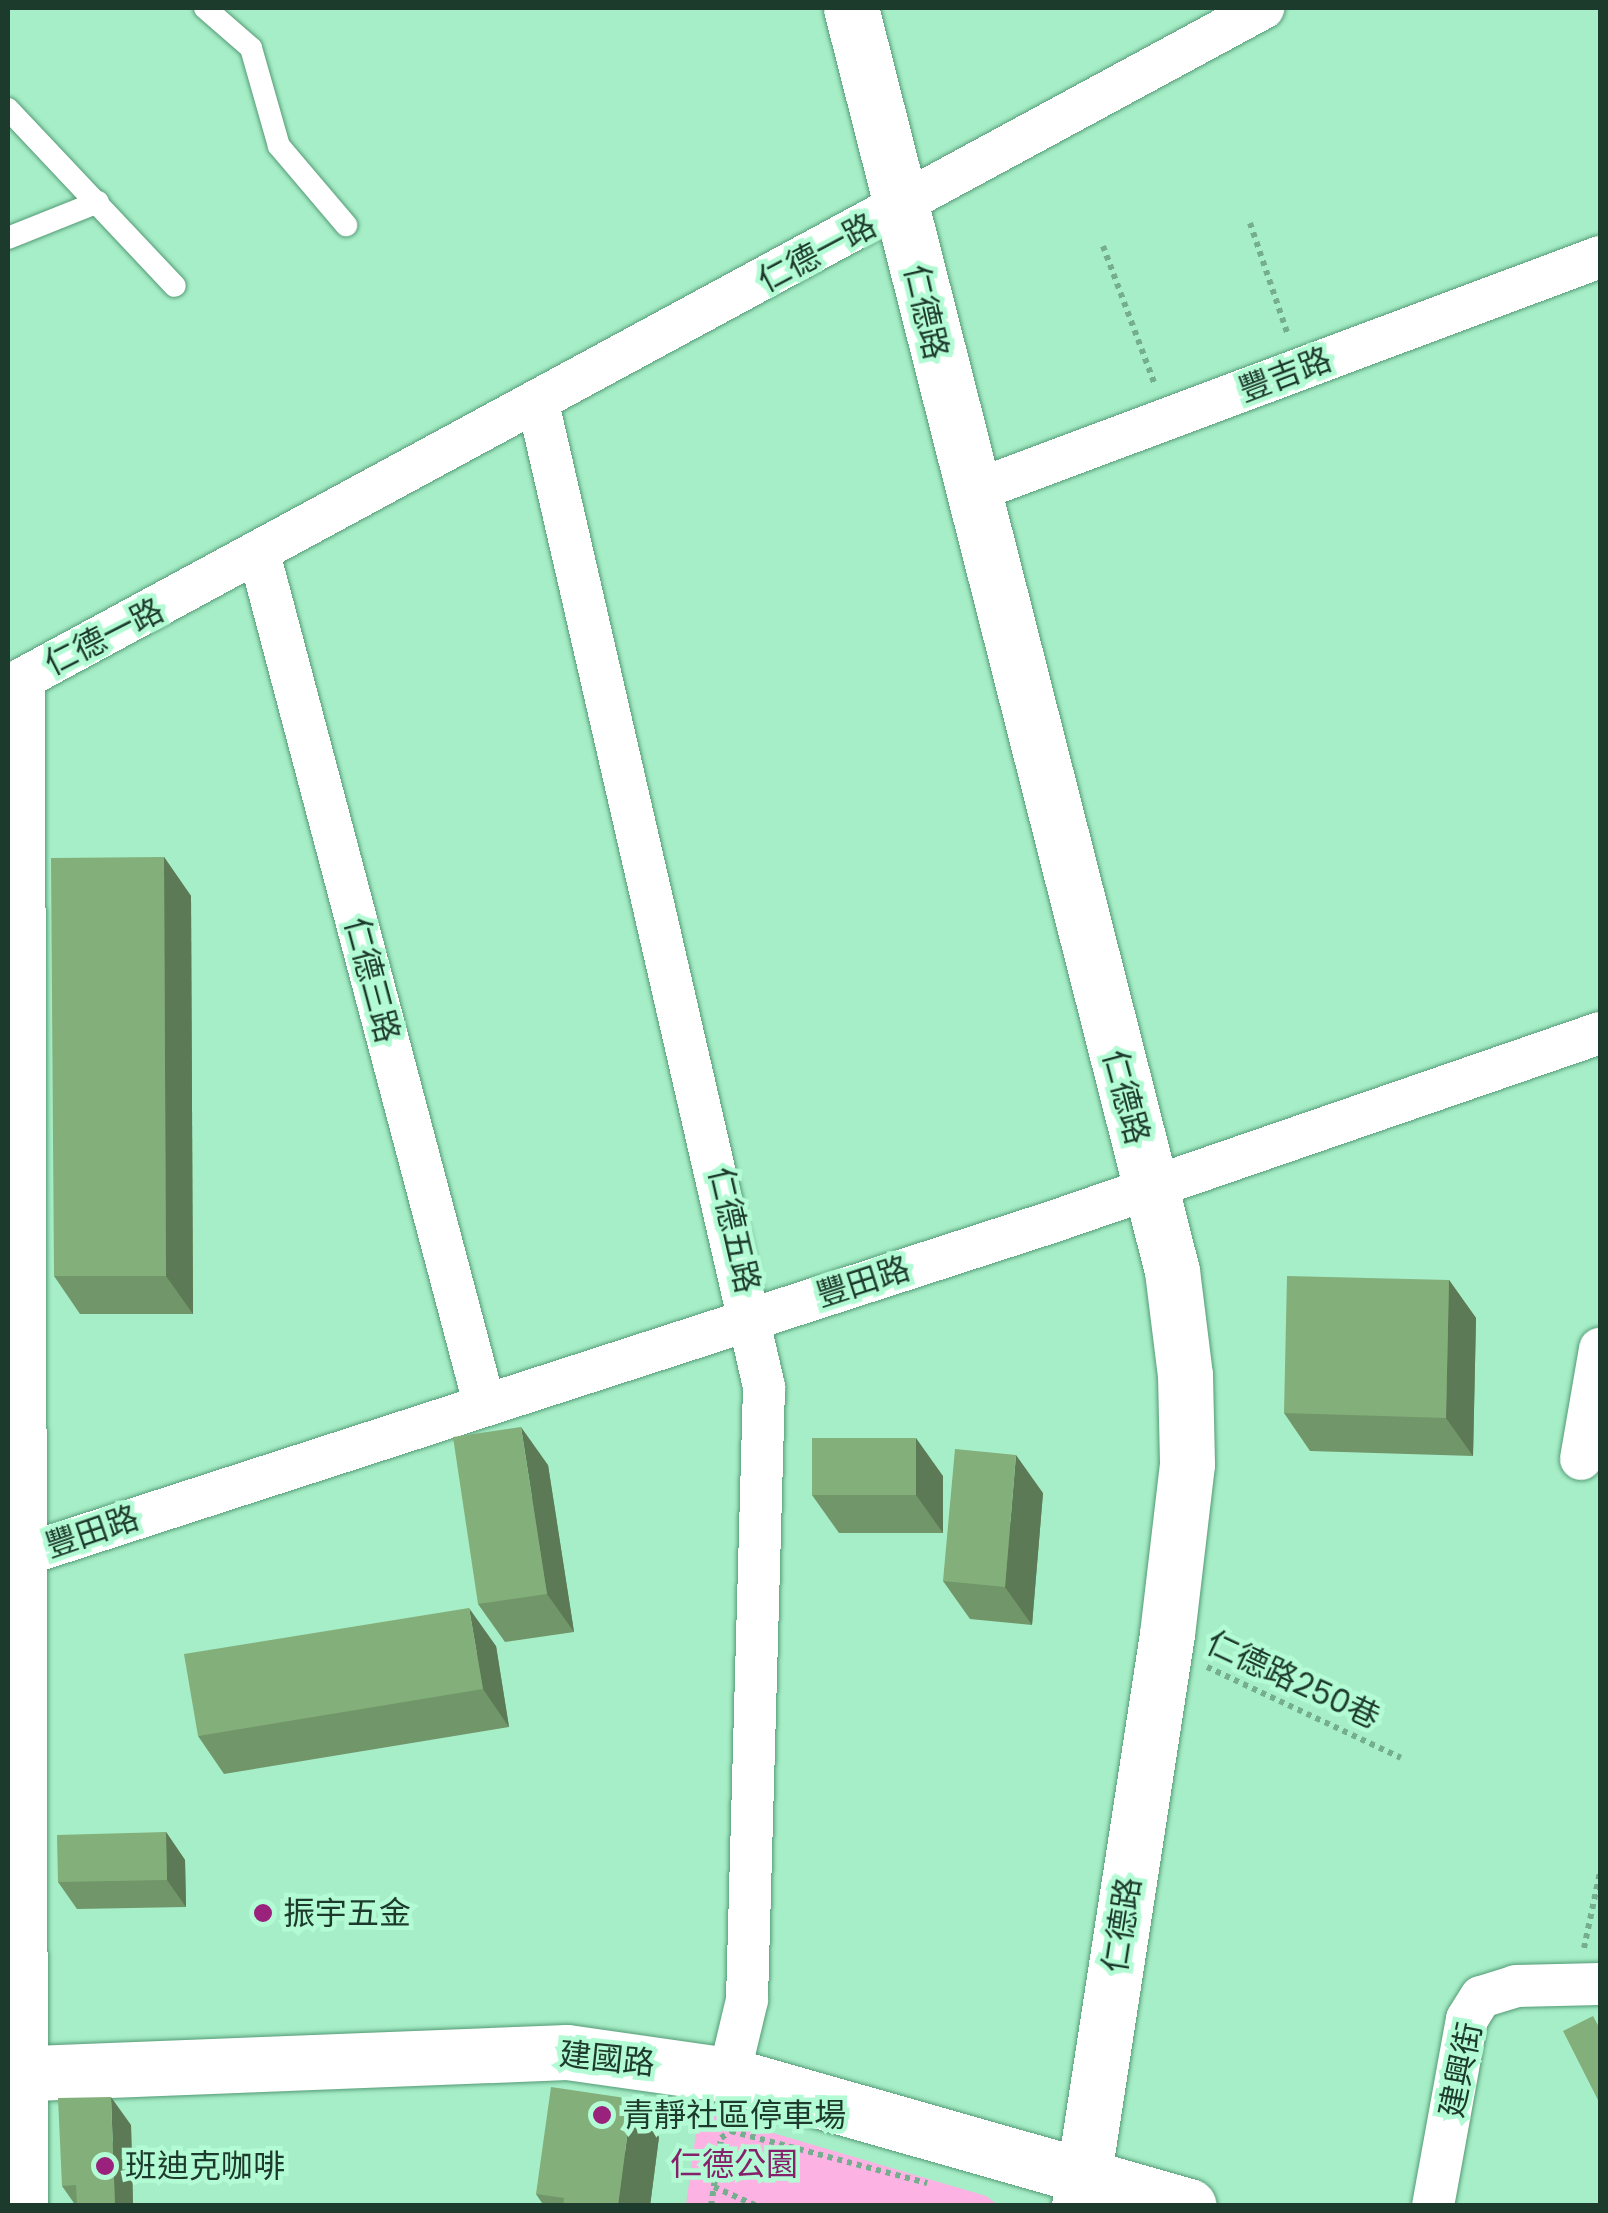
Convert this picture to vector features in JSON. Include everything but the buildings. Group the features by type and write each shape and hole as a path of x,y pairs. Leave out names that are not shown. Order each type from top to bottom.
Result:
{"street":[{"name":"仁德路","path":"851,8 969,493 1148,1184 1185,1375 1187,1464 1164,1648 1081,2192"},
{"name":"仁德一路","path":"27,2206 20,2072 16,682 260,557 1262,8"},
{"name":"豐吉路","path":"969,493 1600,257"},
{"name":"仁德五路","path":"538,404 754,1317 764,1387 747,1980 729,2075"},
{"name":"仁德三路","path":"260,557 484,1403"},
{"name":"豐田路","path":"17,1557 754,1317 1600,1033"},
{"path":"1582,1459 1600,1349"},
{"name":"建興街","path":"1432,2206 1467,2020 1481,1997 1589,1984"},
{"name":"建國路","path":"20,2072 567,2052 729,2075 1081,2192 1189,2206"}],"lane":[{"path":"205,8 251,48 279,146 346,224"},
{"path":"8,109 176,286"},
{"path":"8,238 98,202"}],"path":[{"path":"1250,223 1300,369"},
{"path":"1103,246 1168,419"},
{"name":"仁德路250巷","path":"1164,1648 1401,1758"},
{"path":"1589,1984 1600,1872"},
{"path":"711,2206 721,2138 731,2131 946,2188"},
{"path":"714,2187 757,2206"}],"green space":[{"name":"仁德公園","path":"699,2111 986,2196 998,2205 686,2205"}],"place":[{"name":"振宇五金","path":"263,1913"},
{"name":"青靜社區停車場","path":"602,2115"},
{"name":"班迪克咖啡","path":"105,2166"}]}
